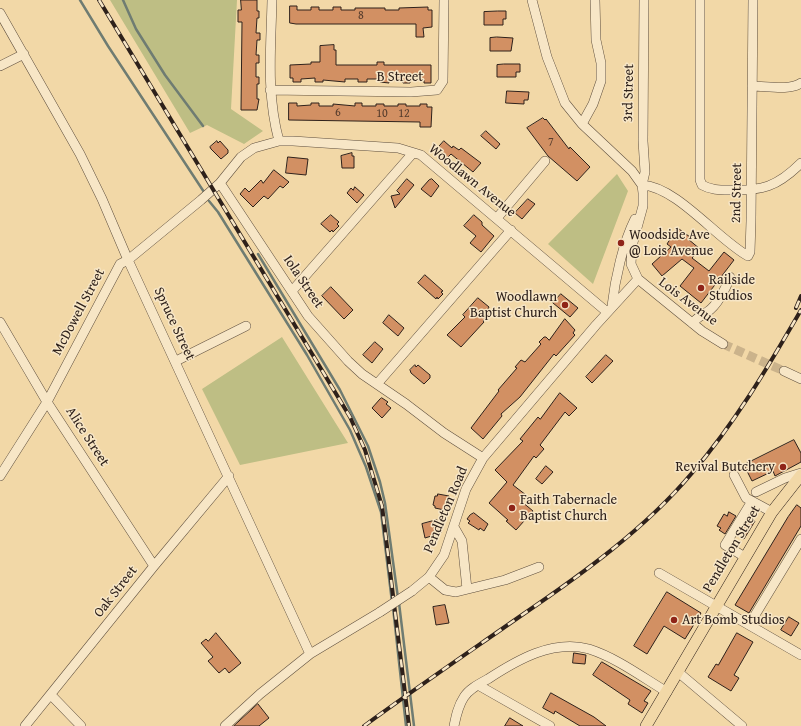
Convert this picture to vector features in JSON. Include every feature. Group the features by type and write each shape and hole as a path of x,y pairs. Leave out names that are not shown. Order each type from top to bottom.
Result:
{"main road":[{"name":"Pendleton Street","path":"646,726 772,512 801,474"}],"street":[{"path":"272,0 270,90 273,117 279,141"},
{"name":"B Street","path":"270,90 411,92 437,90 443,81 444,0"},
{"path":"532,0 553,76 565,103 582,124 632,171 642,185"},
{"path":"582,124 593,104 601,81 600,62 596,40 595,0"},
{"name":"3rd Street","path":"642,206 642,185 645,172 643,141 644,0"},
{"path":"700,0 700,180 702,185 712,190 751,191 763,189 779,181 801,163"},
{"name":"2nd Street","path":"642,185 651,186 671,196 748,256 750,252 753,0"},
{"name":"Spruce Street","path":"0,14 80,154 102,199 128,260 176,361 310,654"},
{"path":"0,66 24,54"},
{"path":"752,86 786,87 795,86 801,83"},
{"name":"Woodlawn Avenue","path":"217,186 246,153 254,148 279,141 398,148 421,155 511,230 610,309"},
{"path":"292,291 413,153"},
{"path":"497,218 544,161"},
{"name":"McDowell Street","path":"0,476 47,402 120,264 128,260 217,186"},
{"name":"Iola Street","path":"217,186 320,332 354,368 444,433 483,458"},
{"path":"638,279 631,264 632,246 642,206"},
{"path":"610,309 629,231 642,206"},
{"path":"377,384 511,230"},
{"path":"692,323 701,314 708,311 726,290 730,277"},
{"name":"Pendleton Road","path":"225,726 260,694 310,654 380,612 412,591 429,577 444,555 466,489 483,458 610,309 638,279"},
{"name":"Lois Avenue","path":"638,279 692,323 723,344"},
{"name":"Alice Street","path":"0,322 47,402 154,566"},
{"path":"176,361 246,326"},
{"path":"784,371 801,379"},
{"name":"Pendleton Street","path":"756,492 786,478 801,474"},
{"path":"734,475 746,498 772,512"},
{"name":"Oak Street","path":"25,726 154,566 229,476"},
{"path":"745,557 725,545 752,501"},
{"path":"454,527 462,541 467,589"},
{"path":"750,625 800,543"},
{"path":"429,577 445,590 450,592 505,580 539,567"},
{"path":"659,573 717,605 801,655"},
{"path":"454,726 464,697 478,685 504,668 533,653 561,648 588,649 600,654 667,692"},
{"path":"678,672 742,726"},
{"path":"478,685 550,726"},
{"path":"51,695 81,726"}],"green space":[{"path":"110,0 237,0 231,109 263,131 244,144 207,125 190,133"},
{"path":"617,174 628,191 593,284 548,244"},
{"path":"282,337 348,443 240,465 202,389"}],"building":[{"path":"241,0 257,0 257,11 259,11 256,33 260,33 260,40 257,40 256,55 259,55 259,63 256,63 256,77 259,77 259,84 257,84 257,99 259,99 257,110 241,110 242,22 238,22 238,10 241,10"},
{"path":"290,6 297,6 297,10 311,10 311,7 319,7 319,10 333,10 333,7 341,7 341,10 355,10 355,8 385,8 385,10 399,10 399,8 428,7 428,10 432,10 432,27 423,28 424,37 416,37 416,24 296,24 290,23"},
{"path":"506,11 506,19 503,19 503,25 484,25 484,12"},
{"path":"490,38 513,38 511,51 490,51"},
{"path":"334,45 334,50 336,50 336,65 377,65 377,62 384,62 384,65 431,65 431,83 424,83 424,80 410,80 410,83 403,83 402,80 389,80 389,83 380,82 380,79 367,79 367,82 358,82 358,79 345,79 345,82 323,80 323,82 315,82 315,78 301,79 301,82 293,82 293,78 290,78 290,65 320,62 320,46"},
{"path":"520,64 520,72 516,72 516,77 497,77 497,65"},
{"path":"507,91 529,92 528,100 524,100 524,104 506,103"},
{"path":"289,103 297,103 297,106 311,105 311,103 319,103 319,106 333,106 333,104 355,106 355,103 362,103 362,106 376,106 376,104 384,104 384,106 398,106 398,104 406,104 406,106 420,106 420,104 427,104 427,107 432,107 431,127 420,127 420,122 289,120"},
{"path":"543,118 545,120 546,119 569,149 570,147 590,167 577,181 548,156 527,128"},
{"path":"486,131 500,144 496,149 481,136"},
{"path":"217,141 218,143 220,141 228,150 228,153 221,159 210,147"},
{"path":"444,141 452,148 453,146 459,150 461,148 481,163 473,172 451,154 447,158 437,149"},
{"path":"352,153 352,156 354,156 354,168 342,168 341,156"},
{"path":"288,157 308,159 306,175 286,173"},
{"path":"274,170 289,182 283,188 280,186 268,199 264,196 253,207 240,194 245,188 249,192 261,180 263,183"},
{"path":"407,179 414,185 395,208 391,196 400,194 397,191"},
{"path":"432,179 439,186 431,197 421,189 429,180"},
{"path":"355,187 364,195 357,203 347,193 351,188 353,190"},
{"path":"528,199 535,204 522,219 515,213"},
{"path":"331,215 339,222 337,224 339,226 333,232 332,230 330,232 321,224"},
{"path":"474,215 494,236 481,252 470,243 476,236 464,226"},
{"path":"679,229 690,237 688,239 700,249 692,258 709,271 724,252 734,260 701,303 680,286 694,268 682,259 662,276 652,264 671,247 667,244 676,230 678,231"},
{"path":"425,275 443,291 441,292 443,294 438,299 437,297 436,299 418,283"},
{"path":"331,287 353,310 344,319 322,296"},
{"name":"Woodlawn Baptist Church","path":"561,294 578,308 570,317 553,303"},
{"path":"478,298 489,307 488,309 491,312 461,347 447,335 465,317 463,315"},
{"path":"389,315 404,328 398,336 383,323"},
{"path":"565,319 575,330 573,333 575,335 556,356 554,354 520,397 501,414 502,416 483,439 471,428 499,391 498,390 517,368 515,367 521,360 525,362 541,344 539,342 544,337 549,340"},
{"path":"375,342 383,349 372,363 363,355"},
{"path":"606,355 613,361 592,383 586,377"},
{"path":"415,365 416,367 418,365 430,375 430,378 424,384 411,373 410,370"},
{"path":"560,393 577,408 569,416 565,412 540,445 544,449 536,458 534,456 513,485 526,495 521,501 533,511 516,530 506,521 508,520 489,503 507,482 495,470 523,441 520,439 538,417 540,419"},
{"path":"382,398 388,402 386,404 391,408 382,418 372,408"},
{"path":"794,440 801,453 801,462 775,476 773,471 752,481 744,465"},
{"path":"546,466 553,472 542,484 536,479"},
{"path":"438,494 449,496 448,500 451,501 449,511 435,508 433,505 435,496"},
{"path":"797,505 801,508 801,526 749,613 735,605 788,517"},
{"path":"729,512 736,516 725,534 719,530 721,528 717,526 724,514 727,516"},
{"path":"474,513 488,524 484,531 480,528 479,530 468,523 470,521 467,519"},
{"path":"749,517 755,521 744,539 738,535"},
{"path":"437,520 438,524 440,523 441,533 425,538 422,524"},
{"name":"Art Bomb Studios","path":"667,592 701,613 685,639 664,626 647,654 634,646"},
{"path":"445,605 449,623 436,625 433,607"},
{"path":"789,617 799,623 791,636 781,630"},
{"path":"216,633 241,663 229,673 225,668 219,673 208,661 213,657 201,643 206,639 208,641"},
{"path":"737,633 753,642 734,675 739,678 731,691 708,677 716,664 718,665"},
{"path":"574,653 586,655 585,664 573,663"},
{"path":"602,662 651,691 644,701 648,703 642,713 628,704 630,700 593,675"},
{"path":"551,693 594,717 606,726 580,726 555,711 554,714 543,708"},
{"path":"258,704 269,718 259,726 234,726"},
{"path":"510,718 523,726 505,726"}],"waterway":[{"path":"80,0 108,46 204,192"},
{"path":"123,0 136,29 165,75 203,126"},
{"path":"209,201 218,212 307,355 350,430 366,467 381,512 392,602"},
{"path":"258,254 340,390 368,446 380,482 385,503 398,598"},
{"path":"399,603 414,726"},
{"path":"393,607 406,726"}],"tunnel":[{"path":"723,344 784,371"}],"railway":[{"path":"99,0 350,417 365,450 382,506 409,726"},
{"path":"796,308 801,296"},
{"path":"364,726 590,567 654,513 692,473 723,434 763,373 801,310"}],"place":[{"name":"Woodside Ave @ Lois Avenue","path":"621,243"},
{"name":"Railside Studios","path":"701,288"},
{"name":"Woodlawn Baptist Church","path":"565,305"},
{"name":"Revival Butchery","path":"783,467"},
{"name":"Faith Tabernacle Baptist Church","path":"512,508"},
{"name":"Art Bomb Studios","path":"674,620"}]}
